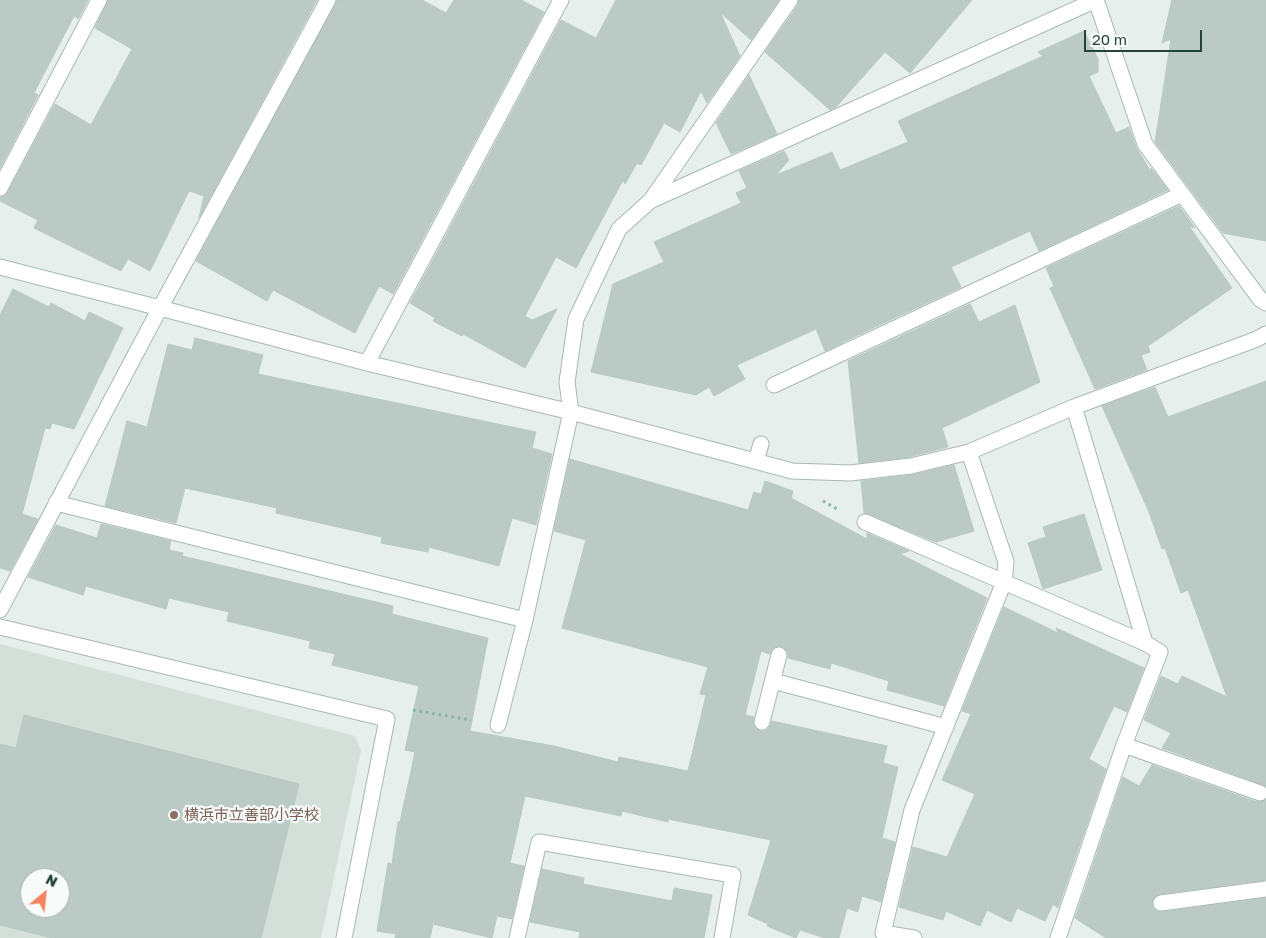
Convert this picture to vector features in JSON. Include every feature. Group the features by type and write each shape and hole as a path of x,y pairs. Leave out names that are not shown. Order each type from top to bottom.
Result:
{"street":[{"path":"0,188 99,0"},
{"path":"0,610 160,308 328,0"},
{"path":"366,364 560,0"},
{"path":"498,726 525,620 571,412 567,382 576,319 620,229 650,201 790,0"},
{"path":"650,201 1096,0 1145,144 1260,299 1266,303"},
{"path":"774,385 1182,194"},
{"path":"0,267 366,364 571,412 792,471 850,473 911,466 969,452 1074,407 1266,334"},
{"path":"1074,407 1145,643"},
{"path":"756,461 761,444"},
{"path":"914,938 883,933 912,810 1004,582 1006,562 969,452"},
{"path":"56,503 525,620"},
{"path":"865,522 1145,643 1160,652 1124,745 1058,938"},
{"path":"0,627 387,719 344,938"},
{"path":"762,722 779,655"},
{"path":"773,681 946,727"},
{"path":"1124,745 1260,793"},
{"path":"517,938 539,842 732,875 722,938"},
{"path":"1161,903 1266,889"}],"path":[{"path":"387,719 400,707 498,726"}],"shaded area":[{"name":"横浜市立善部小学校","path":"0,644 355,736 361,751 321,938 0,938"}],"building":[{"path":"0,0 88,0 78,19 74,16 34,93 38,95 0,168"},
{"path":"108,0 317,0 199,218 204,196 189,191 150,271 128,259 121,271 34,228 38,220 0,201 0,197 5,196 8,192 55,104 91,125 132,49 95,28"},
{"path":"337,0 422,0 446,13 454,0 521,0 544,12 393,294 379,286 355,333 273,290 267,301 196,261"},
{"path":"616,0 779,0 751,40 720,12 740,56 707,103 701,91 680,132 664,123 641,165 637,163 625,184 623,180 576,268 556,257 525,316 532,320 557,309 525,368 463,334 462,336 433,321 435,318 410,303 561,20 596,38"},
{"path":"799,0 972,0 910,73 885,52 836,107 830,110 765,52 798,5"},
{"path":"1172,0 1266,0 1266,241 1223,233 1155,142 1171,39 1162,43"},
{"path":"1084,31 1098,59 1098,72 1089,76 1116,133 1129,127 1136,147 1151,172 1151,168 1168,190 1039,251 1030,231 951,267 961,287 845,341 845,338 844,342 825,351 816,329 737,365 745,379 714,396 709,387 696,395 591,372 613,284 664,262 654,242 741,203 736,193 747,188 739,171 784,151 789,160 776,175 832,152 840,170 908,142 898,121 1043,56 1038,52"},
{"path":"749,75 777,134 731,154 716,123"},
{"path":"1179,206 1195,228 1189,226 1232,288 1148,346 1150,352 1141,355 1147,370 1095,389 1050,288 1054,286 1046,268"},
{"path":"13,289 49,307 51,303 85,321 89,312 123,328 74,429 52,423 50,429 45,428 22,514 38,519 10,571 0,568 0,315"},
{"path":"970,304 979,322 1015,305 1040,382 942,428 948,447 909,457 859,463 848,361"},
{"path":"195,338 263,355 258,374 536,432 532,448 552,454 536,525 512,518 499,566 429,547 428,552 381,543 382,537 276,513 277,508 185,488 176,523 105,506 127,421 147,427 168,344 192,350"},
{"path":"1266,381 1266,786 1162,748 1171,733 1144,720 1161,676 1178,684 1182,676 1227,697 1188,590 1181,593 1165,548 1162,549 1149,512 1102,406 1155,387 1168,417"},
{"path":"570,459 748,510 754,492 761,494 765,481 793,491 791,498 867,539 867,533 909,551 900,554 987,598 944,706 887,690 889,681 831,663 830,669 788,658 788,652 782,646 773,648 770,654 761,651 745,715 754,717 753,724 756,729 765,731 769,728 772,721 887,746 883,763 898,767 882,838 895,842 881,902 862,896 858,912 847,908 839,938 825,938 800,930 796,938 767,926 768,924 748,915 771,840 668,819 668,822 622,811 621,816 525,796 510,863 524,866 512,919 497,916 492,938 433,924 430,938 395,938 396,934 377,931 388,863 392,864 398,822 400,822 415,752 405,750 419,686 332,665 335,654 309,648 310,641 227,621 229,612 169,598 166,609 86,586 83,595 28,577 56,525 97,538 101,524 171,541 169,550 183,553 182,556 393,606 392,614 488,638 470,731 554,746 618,762 619,757 688,771 706,695 700,694 708,667 562,628 586,540 554,531"},
{"path":"954,465 974,531 936,542 864,513 861,481 912,475"},
{"path":"1084,514 1102,570 1043,589 1028,543 1046,537 1043,527"},
{"path":"1004,607 1058,633 1056,628 1144,668 1127,712 1114,706 1089,759 1106,769 1058,908 1053,904 1045,921 1017,908 1011,922 987,910 980,926 946,911 943,920 899,907 913,847 947,857 975,794 942,780 971,714 962,711"},
{"name":"横浜市立善部小学校","path":"24,715 299,784 261,938 52,938 0,925 0,744 16,748"},
{"path":"1152,765 1257,802 1266,800 1266,880 1160,894 1153,899 1153,908 1162,912 1266,898 1266,938 1106,938 1075,918 1123,777 1139,786"},
{"path":"542,869 584,878 583,884 672,901 674,888 712,895 704,938 579,938 580,932 530,922"}],"place":[{"name":"横浜市立善部小学校","path":"174,815"}]}
